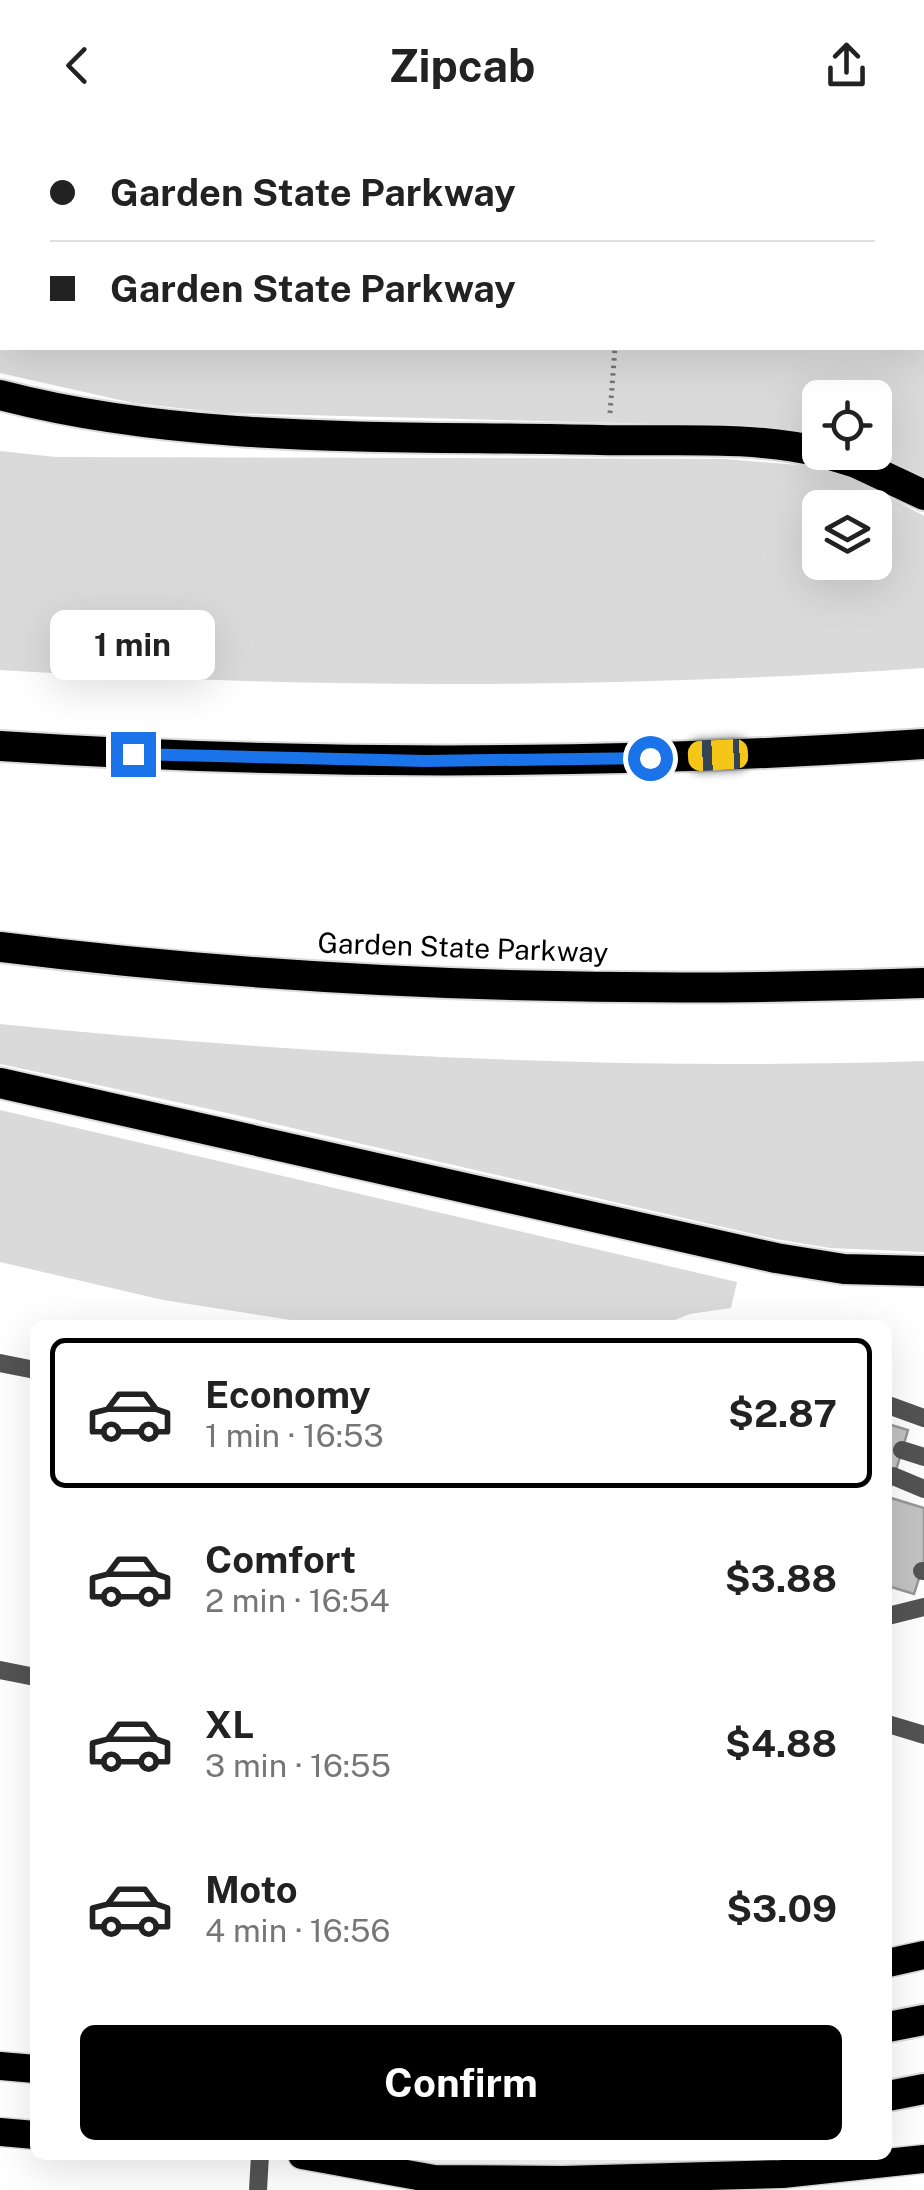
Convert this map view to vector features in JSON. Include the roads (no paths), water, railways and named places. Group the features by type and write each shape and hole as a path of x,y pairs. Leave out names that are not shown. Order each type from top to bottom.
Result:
{"highway":[{"path":"0,395 112,419 204,429 762,444 802,450"},
{"path":"870,470 924,496"},
{"path":"0,746 425,761 667,757 924,744"},
{"name":"Garden State Parkway","path":"0,946 227,968 454,981 677,986 924,983"},
{"path":"0,1083 776,1258 844,1268 924,1271"},
{"path":"892,1962 924,1955"},
{"path":"892,2026 924,2020"},
{"path":"0,2066 30,2069"},
{"path":"892,2095 924,2089"},
{"path":"0,2132 30,2135"},
{"path":"330,2160 434,2179 563,2180 782,2174 924,2158"}],"lane":[{"path":"0,1363 30,1369"},
{"path":"892,1406 924,1418"},
{"path":"902,1450 924,1457"},
{"path":"894,1476 924,1489"},
{"path":"892,1615 924,1607"},
{"path":"0,1670 30,1676"},
{"path":"892,1725 924,1736"},
{"path":"258,2190 260,2160"}]}
